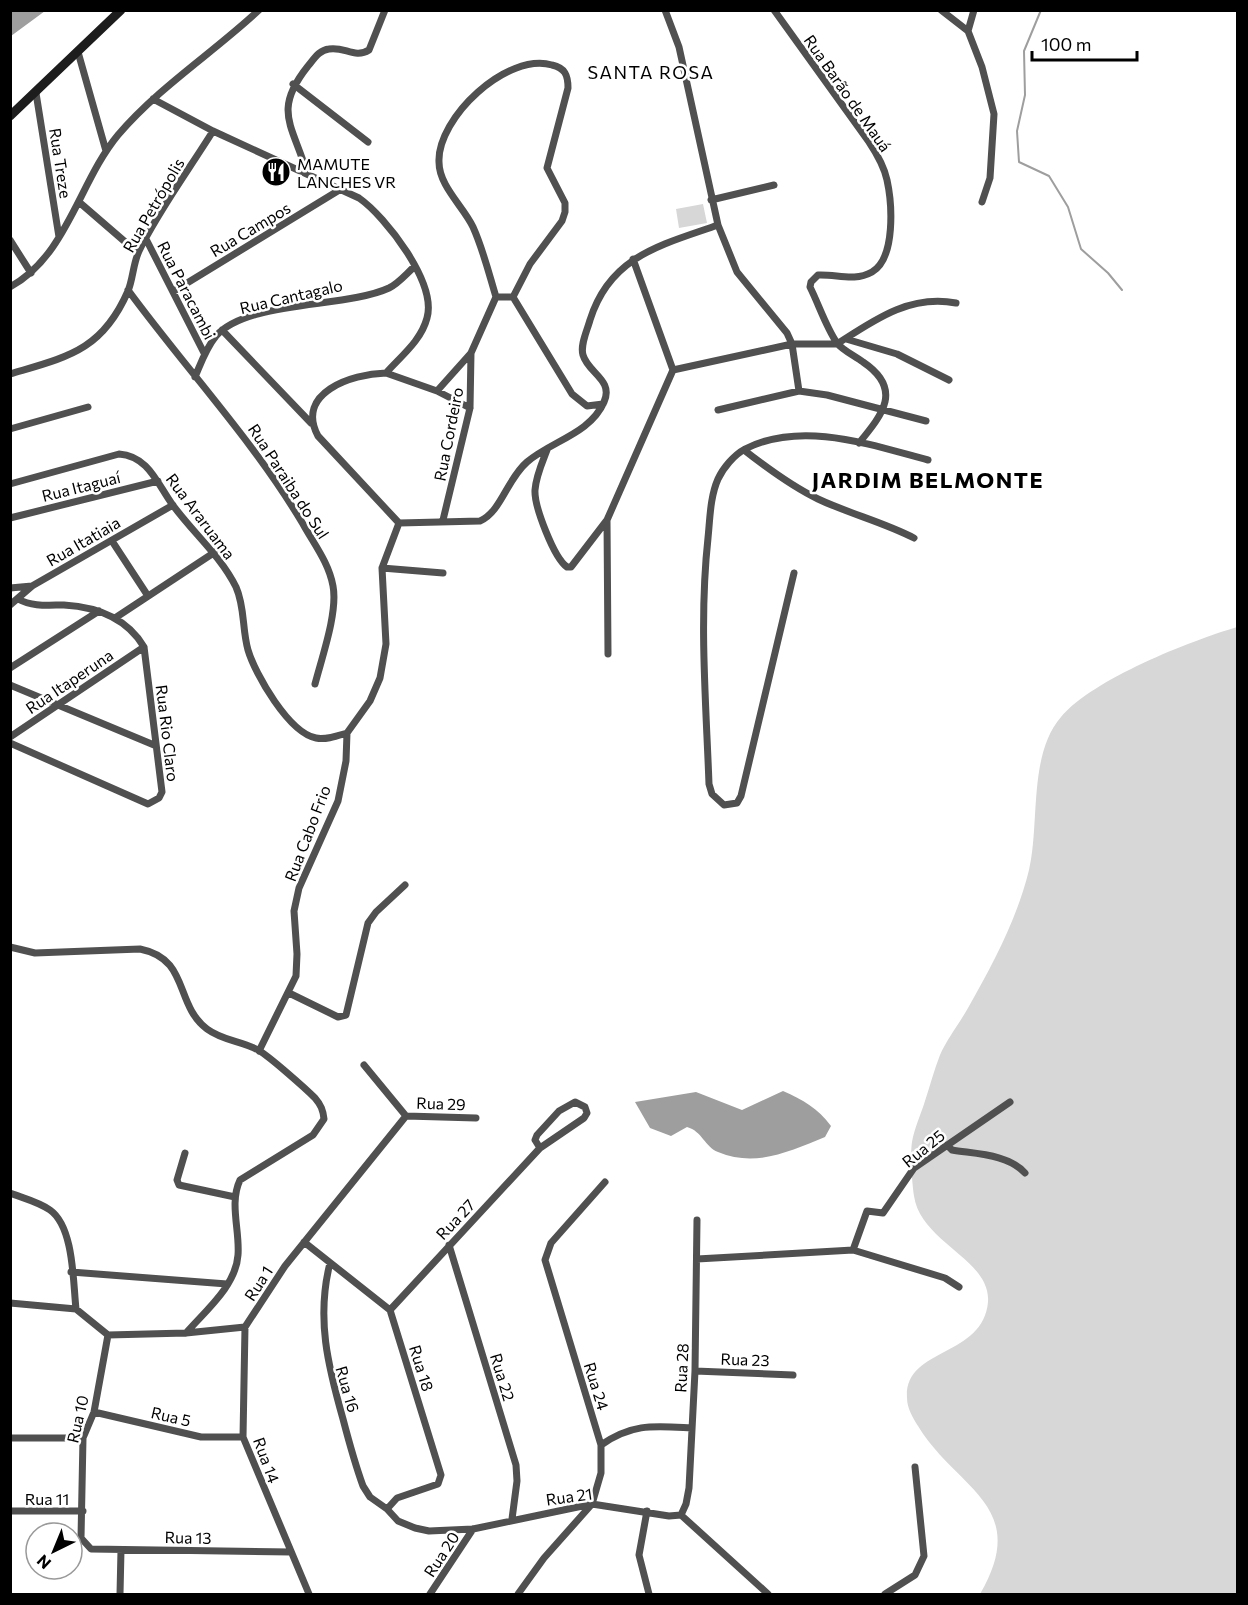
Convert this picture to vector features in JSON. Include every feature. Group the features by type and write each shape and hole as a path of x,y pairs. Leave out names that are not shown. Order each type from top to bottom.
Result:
{"main road":[{"path":"10,116 121,10"}],"street":[{"path":"10,287 31,273 59,237 106,151 153,99 259,10"},
{"path":"307,173 286,110 294,84 318,54 328,49 355,54 369,50 385,10"},
{"path":"665,10 679,47 718,225 737,272 787,333 792,344 799,391"},
{"name":"Rua Barão de Mauá","path":"774,10 875,151 887,181 890,233 888,251 882,262 874,271 862,276 849,278 818,275 811,282 810,288 837,344"},
{"path":"941,10 968,32 982,67 994,114 990,178 982,202"},
{"path":"968,32 974,10"},
{"path":"78,52 106,151"},
{"path":"541,62 564,70 568,78 568,88 547,168 565,203 565,212 562,221 530,264 513,297 496,297 473,228 444,181 439,166 439,150 447,129 485,86 516,66 541,62"},
{"path":"294,84 330,116 368,142"},
{"name":"Rua Treze","path":"36,93 59,237"},
{"path":"153,99 213,131 341,189 376,210 391,227 424,285 429,303 428,317 413,345 386,373"},
{"name":"Rua Petrópolis","path":"10,374 72,356 94,340 113,316 128,290 138,253 213,131"},
{"path":"711,200 774,184"},
{"name":"Rua Campos","path":"174,291 341,189"},
{"name":"Rua Paracambi","path":"79,202 138,253"},
{"path":"399,523 443,520 480,521 490,517 514,474 528,461 587,424 603,404 607,390 605,383 586,362 582,353 596,300 605,285 633,259 648,250 718,225"},
{"name":"Rua Paracambi","path":"146,239 204,353"},
{"path":"10,240 31,273"},
{"path":"548,449 535,492 540,513 562,563 567,567 575,564 607,520 673,370 633,259"},
{"name":"Rua Cantagalo","path":"195,377 204,353 222,330 236,321 388,288 414,267"},
{"name":"Rua Paraiba do Sul","path":"128,290 252,446 280,487 325,562 333,586 334,603 315,684"},
{"name":"Rua Cordeiro","path":"437,391 471,353 496,297"},
{"path":"513,297 572,394 586,405 603,404"},
{"path":"673,370 792,344 837,344 902,306 940,300 956,303"},
{"path":"222,330 311,423 318,436 399,523"},
{"path":"846,339 897,354 949,380"},
{"path":"837,344 877,375 885,385 887,398 885,408 859,443"},
{"name":"Rua Cordeiro","path":"443,520 470,408 471,353"},
{"path":"311,423 311,411 315,401 323,393 351,379 371,373 386,373 437,391 470,408"},
{"path":"718,410 799,391 885,408 926,421"},
{"path":"10,429 88,407"},
{"path":"794,573 741,796 737,803 724,806 712,794 710,784 703,630 705,563 712,500 718,478 732,460 744,450 789,436 859,443 928,460"},
{"path":"744,450 774,472 817,498 893,527 914,538"},
{"name":"Rua Araruama","path":"10,484 119,454 132,455 144,463 173,505 215,552 237,589 248,652 267,692 302,731 313,738 324,739 347,733"},
{"path":"10,477 23,480"},
{"name":"Rua Itaguaí","path":"10,518 158,481"},
{"name":"Rua Itatiaia","path":"10,605 32,586 173,505"},
{"path":"607,520 608,654"},
{"path":"347,733 370,701 380,678 386,644 382,568 399,523"},
{"path":"112,541 148,596"},
{"path":"115,618 215,552"},
{"path":"382,568 443,573"},
{"path":"10,588 32,586"},
{"path":"18,599 33,605 99,611 115,618 138,637 144,647"},
{"path":"10,668 99,611"},
{"name":"Rua Itaperuna","path":"10,737 144,647"},
{"name":"Rua Rio Claro","path":"10,743 148,804 155,803 162,792 154,745 144,647"},
{"path":"10,684 154,745"},
{"name":"Rua Cabo Frio","path":"259,1051 296,976 294,911 299,888 338,801 346,761 347,733"},
{"path":"289,993 338,1017 346,1015 369,923 376,912 405,885"},
{"path":"10,947 35,953 140,949 155,952 166,959 176,972 194,1015 206,1028 259,1051 314,1098 322,1109 324,1119 320,1128 313,1135 247,1173 240,1180 235,1197 238,1257 227,1284 186,1333"},
{"path":"364,1065 406,1116"},
{"path":"575,1102 585,1107 587,1113 584,1118 540,1148 536,1140 537,1135 559,1111 575,1102"},
{"name":"Rua 25","path":"853,1250 867,1211 883,1213 914,1168 1010,1102"},
{"name":"Rua 29","path":"406,1116 476,1118"},
{"name":"Rua 1","path":"245,1327 304,1242 406,1116"},
{"path":"947,1144 952,1150 1018,1165 1025,1173"},
{"name":"Rua 27","path":"390,1310 540,1148"},
{"path":"185,1153 177,1180 179,1185 235,1197"},
{"name":"Rua 24","path":"518,1594 544,1558 592,1504 600,1480 601,1445 545,1260 551,1243 605,1182"},
{"path":"10,1193 49,1209 63,1226 69,1244 76,1309"},
{"name":"Rua 28","path":"681,1515 689,1488 695,1371 697,1220"},
{"path":"304,1242 390,1310"},
{"name":"Rua 22","path":"449,1245 516,1465 517,1481 512,1519"},
{"path":"697,1259 853,1250 945,1278 958,1287"},
{"name":"Rua 16","path":"330,1263 325,1284 322,1321 327,1362 363,1486 370,1497 387,1509"},
{"path":"71,1272 227,1284"},
{"path":"10,1303 76,1309 108,1335 186,1333 245,1327"},
{"name":"Rua 18","path":"387,1509 397,1498 433,1487 441,1480 390,1310"},
{"name":"Rua 14","path":"245,1327 243,1437 309,1594"},
{"name":"Rua 10","path":"85,1545 81,1539 83,1438 94,1412 108,1335"},
{"name":"Rua 23","path":"695,1371 793,1374"},
{"name":"Rua 5","path":"94,1412 201,1437 243,1437"},
{"path":"601,1445 621,1432 633,1428 691,1428"},
{"path":"10,1438 83,1438"},
{"path":"885,1594 915,1575 924,1556 915,1467"},
{"name":"Rua 21","path":"387,1509 393,1517 415,1528 429,1531 473,1529 592,1504 669,1516 681,1515"},
{"name":"Rua 11","path":"10,1511 83,1511"},
{"path":"647,1512 639,1555 649,1594"},
{"path":"681,1515 768,1594"},
{"name":"Rua 20","path":"430,1594 473,1529"},
{"name":"Rua 13","path":"85,1545 91,1549 120,1550 291,1552"},
{"path":"120,1550 120,1594"}],"shaded area":[{"path":"11,10 45,10 45,11 11,36"},
{"path":"703,204 707,223 679,228 676,209"},
{"path":"1237,627 1237,1594 980,1594 994,1564 998,1539 993,1518 983,1500 934,1448 918,1426 909,1409 907,1398 909,1382 918,1369 959,1344 973,1333 983,1320 988,1302 986,1287 979,1274 941,1239 919,1212 914,1196 911,1161 914,1132 940,1055 986,975 1018,906 1032,852 1039,770 1051,733 1061,717 1095,689 1143,663"},
{"path":"783,1091 810,1105 831,1126 825,1137 786,1152 759,1158 732,1157 718,1152 687,1127 671,1136 650,1128 635,1102 696,1092 742,1110"}],"waterway":[{"path":"1041,10 1024,51 1025,95 1017,131 1019,162 1049,176 1068,207 1081,249 1108,273 1122,290"}],"place":[{"name":"MAMUTE LANCHES VR","path":"276,172"}],"district":[{"name":"SANTA ROSA","path":"651,72"},
{"name":"JARDIM BELMONTE","path":"928,479"}]}
